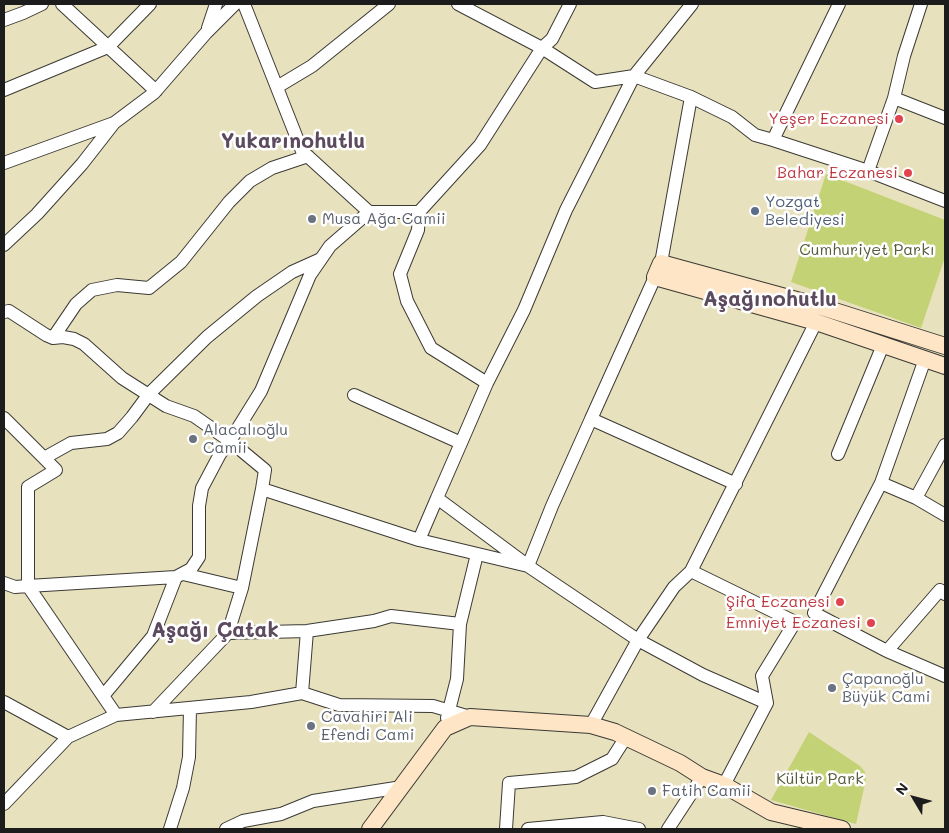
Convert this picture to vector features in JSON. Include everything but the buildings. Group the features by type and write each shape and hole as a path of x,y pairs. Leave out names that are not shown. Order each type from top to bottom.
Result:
{"street":[{"path":"4,20 23,14 42,4"},
{"path":"62,4 156,91"},
{"path":"4,90 108,47 150,4"},
{"path":"206,33 216,4"},
{"path":"4,245 37,214 114,123 156,91 206,33 235,4"},
{"path":"244,4 302,151 369,212"},
{"path":"277,87 312,66 389,4"},
{"path":"458,4 542,48 595,82 634,76 691,97 732,118 755,135 868,170 945,200"},
{"path":"487,384 431,348 407,301 400,274 418,230 419,212 480,145 542,48 552,39 570,4"},
{"path":"419,540 487,384 524,310 566,210 634,76 692,4"},
{"path":"773,140 839,4"},
{"path":"868,170 894,98 904,56 921,4"},
{"path":"528,566 552,506 658,270 691,97"},
{"path":"894,98 945,118"},
{"path":"4,163 114,123"},
{"path":"53,338 76,304 92,290 117,285 149,288 181,262 229,202 250,181 272,168 308,156"},
{"path":"103,696 153,636 179,576 191,569 199,556 202,488 220,454 261,391 310,275 330,246 369,212 419,212"},
{"path":"44,458 71,443 107,439 118,433 149,394 208,337 257,296 292,272 321,259"},
{"path":"658,270 945,366"},
{"path":"658,270 822,307 945,346"},
{"path":"4,312 9,311 33,328 53,338 63,337 84,344 122,378 166,406 194,416 230,441 265,470 242,588 228,633 153,712"},
{"path":"592,725 638,640 674,588 691,572 816,322"},
{"path":"838,454 883,345"},
{"path":"724,785 767,703 762,676 795,622 814,613 881,482 925,359"},
{"path":"354,395 461,443"},
{"path":"4,418 56,470 28,487 28,586 116,715"},
{"path":"591,419 736,484"},
{"path":"916,498 945,445"},
{"path":"881,482 916,498 945,515"},
{"path":"262,490 419,540 528,566"},
{"path":"437,498 528,566 638,640 703,675 767,703"},
{"path":"370,829 445,728 447,711 457,679 460,624 477,554"},
{"path":"691,572 795,622"},
{"path":"4,583 15,587 179,576 242,588"},
{"path":"886,651 944,589"},
{"path":"814,613 886,651 945,676"},
{"path":"228,633 307,631 374,621 391,616 460,624"},
{"path":"302,693 307,631"},
{"path":"4,804 68,737 116,715 251,702 302,693 339,705 433,706 470,717 592,725 615,732 680,763 702,777 724,785 771,812 842,829"},
{"path":"4,702 68,737"},
{"path":"170,829 183,788 189,757 190,708"},
{"path":"445,728 470,717"},
{"path":"506,829 509,783 576,777 612,759 626,737"},
{"path":"668,829 702,777"},
{"path":"226,829 243,821 281,814 313,800 402,787"},
{"path":"528,829 603,822 639,829"}],"green space":[{"name":"Cumhuriyet Parkı","path":"826,174 945,220 945,257 921,328 791,282"},
{"name":"Kültür Park","path":"809,732 860,766 865,772 866,779 856,824 771,800"}],"place":[{"name":"Yeşer Eczanesi","path":"899,119"},
{"name":"Bahar Eczanesi","path":"908,173"},
{"name":"Yozgat Belediyesi","path":"755,211"},
{"name":"Musa Ağa Camii","path":"312,219"},
{"name":"Alacalıoğlu Camii","path":"193,439"},
{"name":"Şifa Eczanesi","path":"840,602"},
{"name":"Emniyet Eczanesi","path":"871,623"},
{"name":"Çapanoğlu Büyük Cami","path":"832,688"},
{"name":"Cavahiri Ali Efendi Cami","path":"311,726"},
{"name":"Fatih Camii","path":"652,791"}],"district":[{"name":"Yukarınohutlu","path":"293,142"},
{"name":"Aşağınohutlu","path":"770,300"},
{"name":"Aşağı Çatak","path":"215,631"}]}
